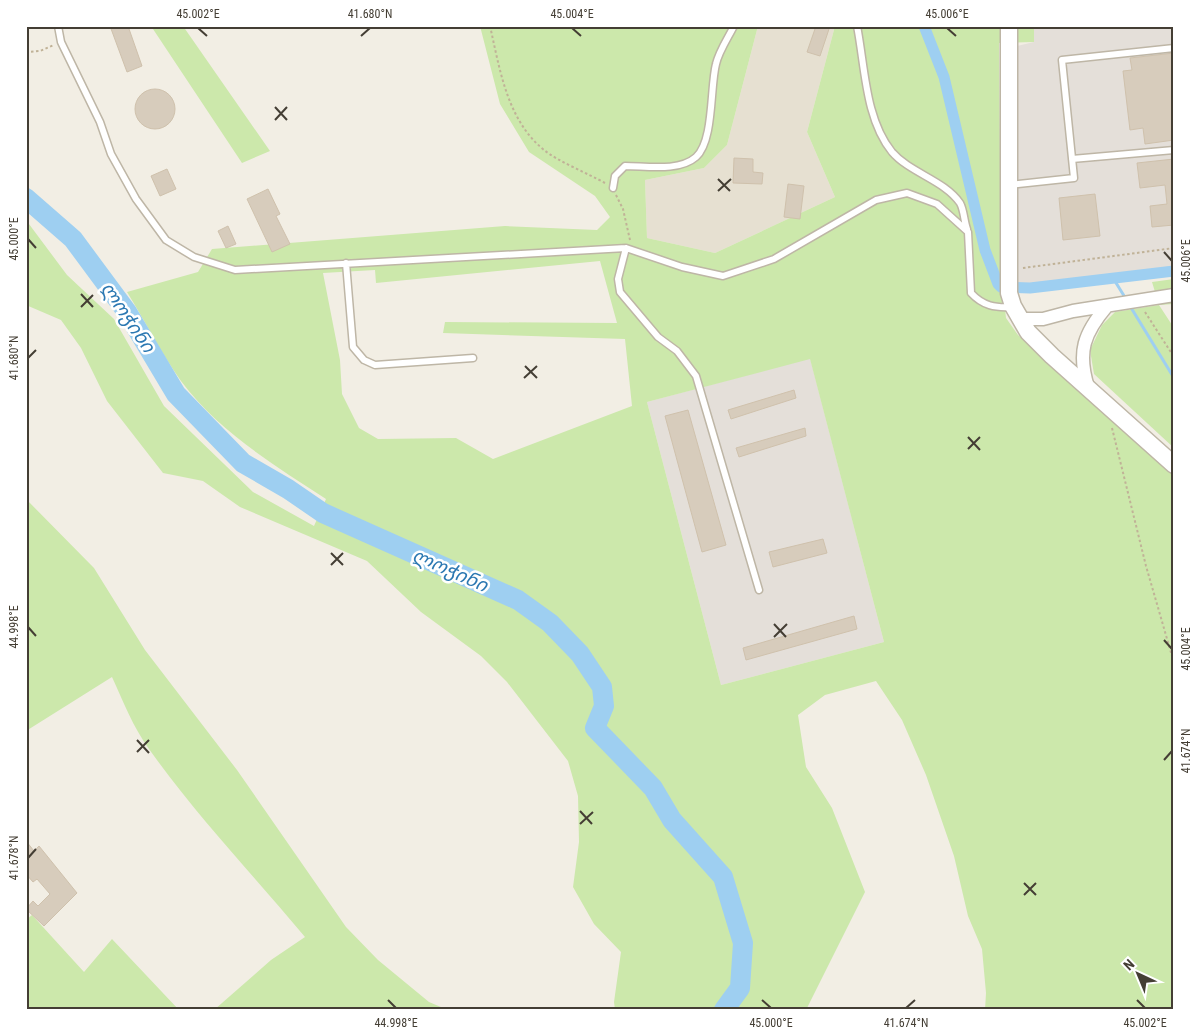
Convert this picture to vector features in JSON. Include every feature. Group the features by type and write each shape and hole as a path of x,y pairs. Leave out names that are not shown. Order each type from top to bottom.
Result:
{"street":[{"path":"1009,26 1009,270 1014,306 1052,356 1174,465"},
{"path":"1014,306 1043,319 1138,299 1174,295"},
{"path":"1088,387 1083,369 1082,353 1091,325 1106,306"}],"lane":[{"path":"58,26 61,42 100,122 112,154 136,199 166,240 194,257 236,270 626,248 682,267 723,276 774,259 876,200 907,193 937,204 968,232"},
{"path":"613,188 615,176 625,166 675,166 696,157 704,144 706,136 716,63 734,26"},
{"path":"857,26 870,103 882,135 892,152 952,194 961,205 968,232 971,293 979,302 996,308 1014,306"},
{"path":"1009,185 1074,178 1062,60 1174,48"},
{"path":"1072,160 1174,150"},
{"path":"626,248 618,278 620,292 658,337 677,351 696,376 758,590"},
{"path":"346,263 353,347 364,360 375,365 473,358"}],"path":[{"path":"490,26 502,83 519,121 544,150 613,188 623,209 631,241 626,248"},
{"path":"26,52 40,51 61,42"},
{"path":"1009,270 1174,248"},
{"path":"1138,299 1174,357"},
{"path":"1105,402 1146,566 1174,663"}],"shaded area":[{"path":"758,26 835,26 807,132 835,197 715,253 647,238 645,180 704,168 727,145"},
{"path":"1034,26 1174,26 1174,271 1030,288 1018,287 1009,273 1009,48 1034,42"},
{"path":"810,358 884,642 721,685 647,402"}],"green space":[{"path":"151,26 183,26 270,151 242,163"},
{"path":"480,26 758,26 727,145 704,168 645,180 647,238 715,253 835,197 807,132 835,26 1034,26 1034,42 999,43 1001,272 1006,318 1018,335 1174,475 1174,1010 985,1010 986,993 982,949 968,916 954,856 926,775 902,720 876,681 825,695 798,715 806,767 832,808 865,892 806,1010 615,1010 614,1002 621,952 594,924 573,887 579,842 578,796 568,761 507,682 481,656 421,612 367,561 240,507 203,481 163,473 107,401 81,348 61,320 26,305 26,220 67,275 114,319 164,406 253,492 314,526 326,499 248,446 212,416 181,381 127,292 198,272 212,249 505,226 597,230 610,217 595,196 529,152 500,104","holes":["600,261 617,323 445,322 443,333 625,339 632,406 493,459 456,438 378,439 359,428 342,394 340,360 323,273 375,270 376,283","810,359 884,642 721,685 647,402"]},
{"path":"1174,279 1174,304 1159,305 1152,282"},
{"path":"1159,305 1174,328 1174,448 1094,374 1090,350 1102,325 1115,312"},
{"path":"26,499 94,568 145,650 237,770 346,927 378,960 429,1002 448,1010 214,1010 271,960 305,937 205,821 149,749 138,732 112,677 26,731"},
{"path":"32,915 84,972 112,939 179,1010 26,1010 26,920"}],"building":[{"path":"110,26 128,26 142,66 127,72"},
{"path":"816,26 830,26 820,56 807,52"},
{"path":"1174,53 1174,140 1145,144 1143,128 1130,130 1123,71 1132,70 1130,58"},
{"path":"159,89 166,92 172,98 175,109 174,117 166,126 159,129 151,129 144,126 136,117 135,105 138,98 147,90"},
{"path":"734,158 753,159 753,172 763,173 762,184 733,183"},
{"path":"1174,159 1174,225 1152,227 1150,206 1167,204 1165,185 1140,188 1137,163"},
{"path":"167,169 176,189 160,196 151,176"},
{"path":"788,184 804,186 800,219 784,217"},
{"path":"268,189 280,214 276,216 290,244 272,252 247,199"},
{"path":"1095,194 1100,236 1063,240 1059,198"},
{"path":"228,226 236,244 226,248 218,231"},
{"path":"794,390 796,398 731,419 728,410"},
{"path":"688,410 726,545 702,552 665,416"},
{"path":"805,428 806,436 739,457 736,448"},
{"path":"823,539 827,553 773,567 769,552"},
{"path":"854,616 857,629 746,660 743,648"},
{"path":"26,841 34,851 39,846 77,893 44,926 26,909 33,901 38,906 50,894 37,879 33,882 26,874"}],"waterway":[{"path":"924,26 944,77 985,250 998,284 1001,287 1030,288 1174,271"},
{"name":"ლოჭინი","path":"26,198 73,239 127,312 176,394 243,463 288,489 323,513 518,600 550,623 580,654 602,687 604,706 595,728 653,788 672,820 723,877 743,943 740,988 724,1010"},
{"path":"1113,278 1126,299"},
{"path":"1130,306 1174,378"}]}
